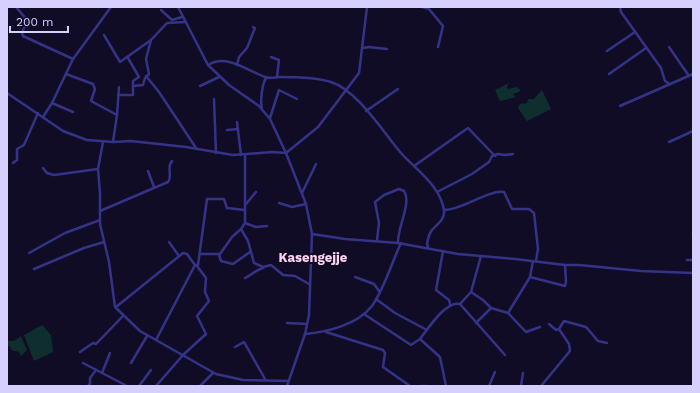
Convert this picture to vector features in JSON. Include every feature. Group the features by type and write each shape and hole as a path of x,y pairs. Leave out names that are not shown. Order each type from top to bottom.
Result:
{"street":[{"path":"16,7 28,20 22,33 23,36 73,59"},
{"path":"43,117 52,103 73,59 111,7"},
{"path":"178,7 208,65 219,77 262,110 270,119 286,153 306,204 312,234 307,324 287,386"},
{"path":"7,93 63,131 87,140 103,142 131,141 196,148 216,153 243,155 272,152 286,153 318,127 359,73 367,7"},
{"path":"422,7 429,9 443,26 438,47"},
{"path":"620,7 621,12 662,68 666,81 670,84"},
{"path":"161,10 168,18 174,20 182,17"},
{"path":"104,36 119,62 128,58 151,40 167,23 168,18"},
{"path":"167,23 185,22"},
{"path":"237,65 239,57 247,48 255,28 253,27"},
{"path":"607,52 635,32"},
{"path":"133,86 143,85 149,72 146,59 151,40"},
{"path":"362,49 369,47 387,49"},
{"path":"669,47 689,76"},
{"path":"609,74 646,48"},
{"path":"271,57 279,60 277,77"},
{"path":"118,95 133,95 134,80 139,76 128,58"},
{"path":"208,65 219,61 237,65 266,78 277,77 332,82 346,91 376,120 388,138 437,192 444,210 441,222 433,229 429,236 427,244 428,247"},
{"path":"66,74 93,84 95,89 91,101 117,115"},
{"path":"620,106 693,74"},
{"path":"146,76 159,92 196,148"},
{"path":"200,86 219,77"},
{"path":"262,110 261,104 263,83 266,78"},
{"path":"113,142 119,87"},
{"path":"366,111 398,89"},
{"path":"270,119 279,90 297,99"},
{"path":"214,99 216,153"},
{"path":"52,103 73,112"},
{"path":"13,163 17,160 17,149 24,145 38,114"},
{"path":"218,254 245,223 243,155 237,122"},
{"path":"414,166 468,128 495,156"},
{"path":"227,130 238,129"},
{"path":"669,142 693,131"},
{"path":"103,142 98,169 100,187 100,220 115,307 123,316 147,336 213,372 237,380 265,379 289,381"},
{"path":"437,192 472,174 489,162 492,156 498,154 513,154"},
{"path":"100,210 169,181 169,165 172,161"},
{"path":"302,194 316,164"},
{"path":"44,168 47,174 54,175 98,169"},
{"path":"148,171 154,187"},
{"path":"304,334 325,332 346,323 364,314 376,299 399,243 398,236 406,198 404,191 399,189 384,195 375,202 379,223 377,240"},
{"path":"245,205 256,192"},
{"path":"444,210 451,210 504,192 512,208 530,209 534,212 538,248 535,261 530,277 508,313"},
{"path":"156,340 196,266 200,254 207,199 224,198 226,208 245,210"},
{"path":"279,203 292,207 306,204"},
{"path":"29,253 65,233 100,220"},
{"path":"245,223 256,227 267,226"},
{"path":"241,229 248,241 254,263 263,267"},
{"path":"312,234 346,239 377,240 399,243 428,247 458,254 565,265 579,264 641,271 693,273"},
{"path":"34,268 84,248 104,242"},
{"path":"169,242 179,256"},
{"path":"443,251 436,290 449,300 450,304"},
{"path":"218,254 221,261 233,264 250,252"},
{"path":"115,307 179,256 186,253 206,278 205,292 209,301 197,316 206,334 183,355 156,386"},
{"path":"200,254 218,254"},
{"path":"364,314 411,344 420,339 450,304 460,304 471,292 476,279 481,256"},
{"path":"687,260 693,260"},
{"path":"245,278 256,270 271,265 283,275 295,276 310,284"},
{"path":"530,277 565,286 565,265"},
{"path":"356,277 374,284 380,291"},
{"path":"471,292 483,300 491,308 508,313 526,332 540,326"},
{"path":"376,299 399,315 427,330"},
{"path":"460,304 505,355"},
{"path":"476,323 491,308"},
{"path":"80,352 93,342 96,344 123,316"},
{"path":"559,329 565,321 586,327 598,341 607,343"},
{"path":"288,323 307,324"},
{"path":"541,386 570,351 567,341 559,329 556,330 549,324"},
{"path":"325,332 383,350 385,353 383,368 410,386"},
{"path":"131,362 147,336"},
{"path":"420,339 440,357 446,386"},
{"path":"235,347 244,342 265,379"},
{"path":"102,373 110,353"},
{"path":"83,363 127,386"},
{"path":"88,386 90,384 90,378 96,370"},
{"path":"139,386 151,370"},
{"path":"200,386 213,372"},
{"path":"489,386 495,372"},
{"path":"521,386 524,373"}],"green space":[{"path":"509,83 507,87 508,89 517,87 521,91 513,94 516,97 500,101 495,90"},
{"path":"542,90 551,109 527,121 518,108 520,104 527,103 528,99 534,99"},
{"path":"42,325 51,335 53,352 34,361 24,335"},
{"path":"21,336 27,350 21,356 19,352 11,350 10,346 7,346 7,341 14,341"}],"district":[{"name":"Kasengejje","path":"313,257"}]}
